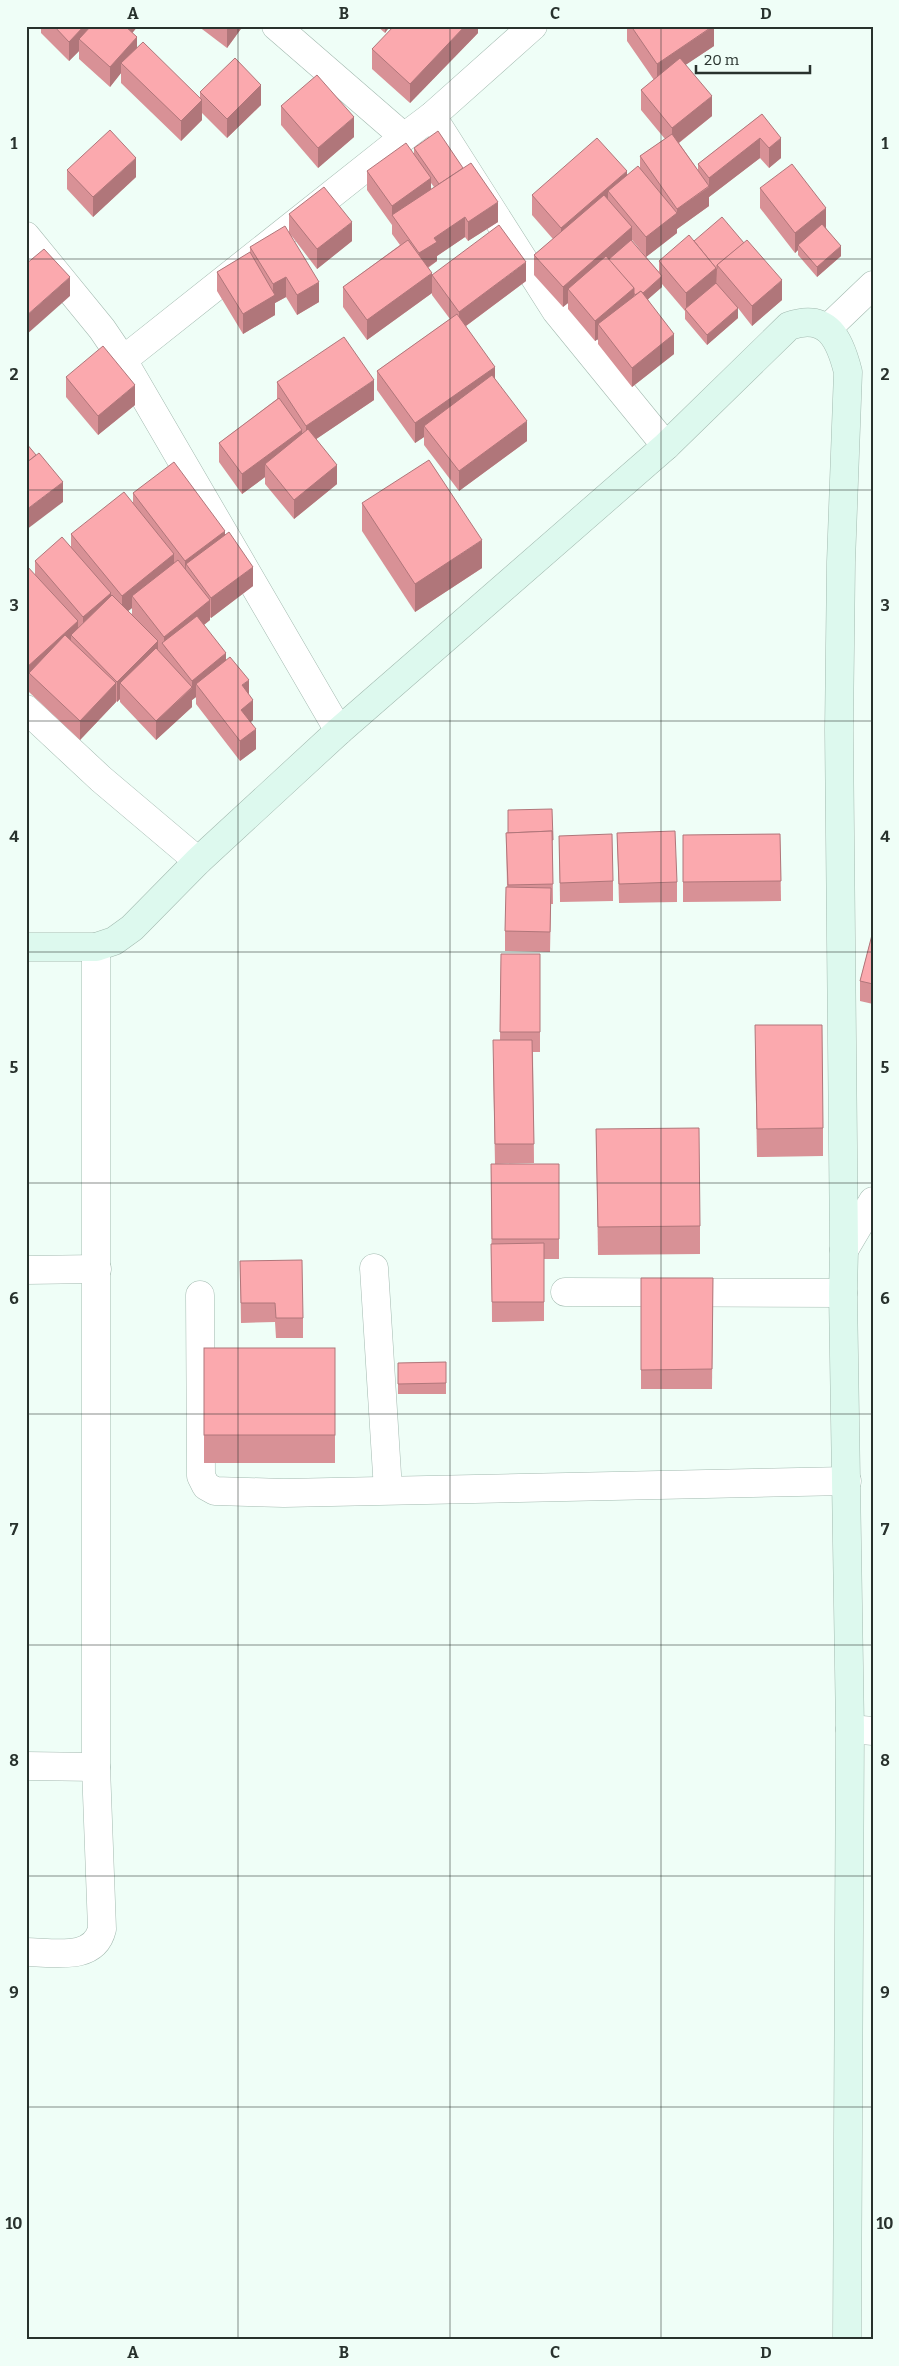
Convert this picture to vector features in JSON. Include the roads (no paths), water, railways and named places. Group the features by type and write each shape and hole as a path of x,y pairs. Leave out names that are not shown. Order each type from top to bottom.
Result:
{"street":[{"path":"276,26 404,136"},
{"path":"123,360 404,136 432,116 533,26"},
{"path":"432,116 556,311 666,446"},
{"path":"26,236 102,329 123,360 339,731"},
{"path":"828,328 873,285"},
{"path":"26,947 96,947 114,941 132,928 198,860 339,731 666,446 789,326 800,322 812,323 828,328 843,351 848,372 841,562 839,730 844,1250 842,1294 847,1481 861,1730 847,2340"},
{"path":"26,708 101,779 198,860"},
{"path":"26,1952 68,1953 86,1951 94,1946 100,1938 102,1929 96,1767 96,947"},
{"path":"844,1250 873,1201"},
{"path":"374,1268 388,1490"},
{"path":"26,1270 97,1269"},
{"path":"565,1292 842,1294"},
{"path":"200,1295 201,1476 206,1486 215,1491 284,1493 847,1481"},
{"path":"26,1766 96,1767"}]}
